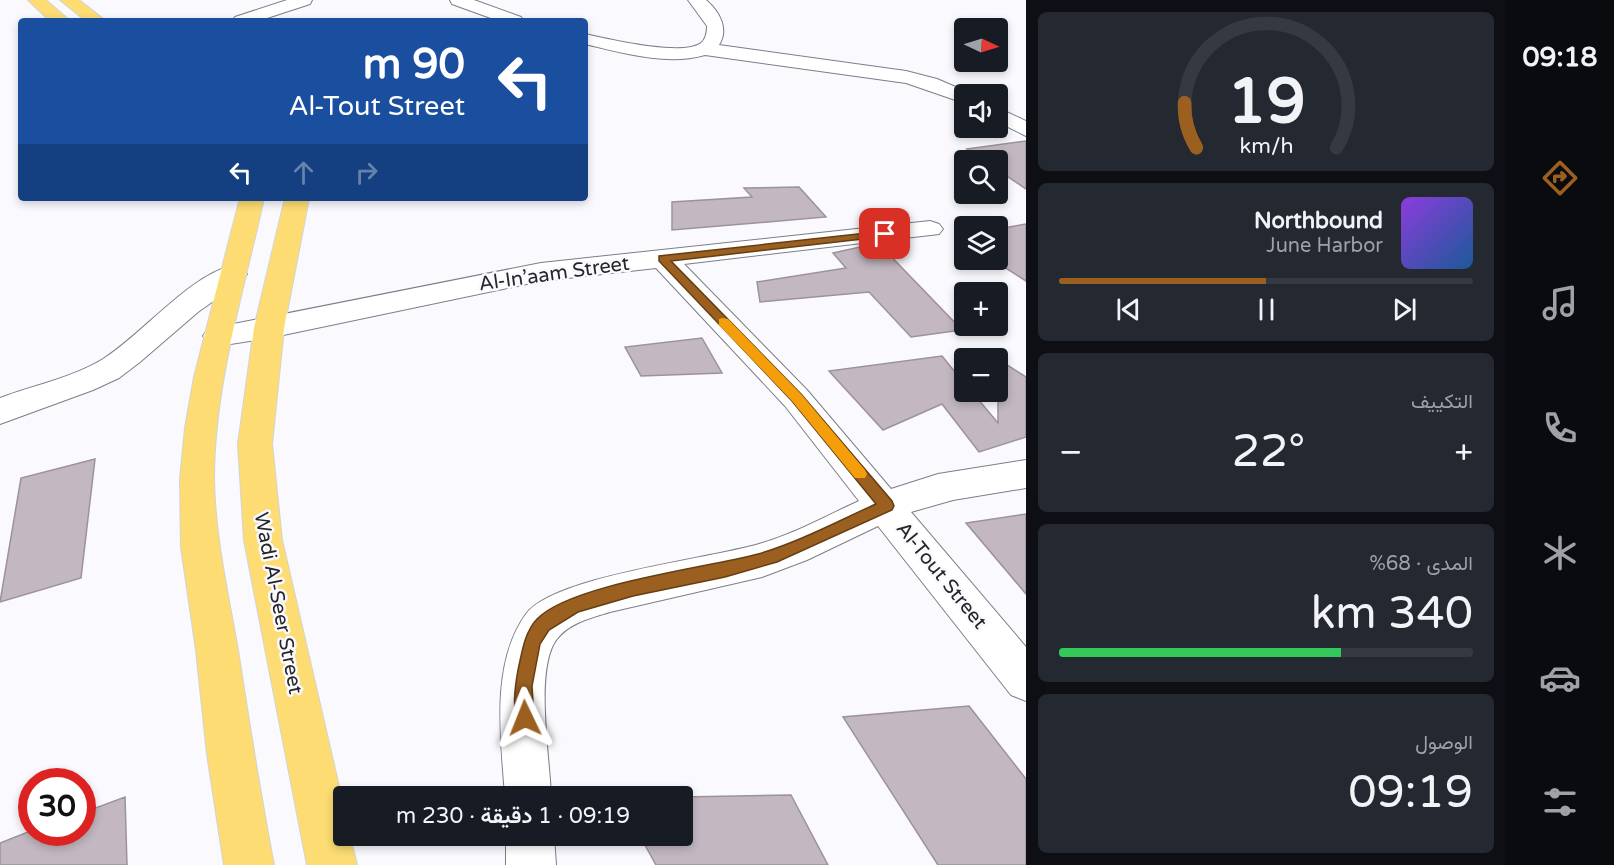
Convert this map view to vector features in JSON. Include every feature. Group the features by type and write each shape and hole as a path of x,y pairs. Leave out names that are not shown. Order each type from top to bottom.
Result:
{"main road":[{"path":"36,0 57,18"},
{"path":"68,0 93,18"},
{"path":"249,865 230,754 217,650 200,547 197,479 201,428 218,336 251,201"},
{"name":"Wadi Al-Seer Street","path":"296,201 269,328 255,444 262,540 332,865"}],"street":[{"path":"250,18 303,0"},
{"path":"458,0 508,18"},
{"path":"696,0 716,26 713,41 705,49"},
{"path":"588,40 657,51 681,52 705,49 906,77 930,83 954,93"},
{"path":"1008,120 1026,130"},
{"name":"Al-In’aam Street","path":"218,336 269,328 483,282 594,265 930,229"},
{"name":"Al-Tout Street","path":"663,259 796,398 1026,680"},
{"path":"0,412 73,387 132,355 160,327 200,295 233,274"},
{"path":"528,786 524,686 532,642 543,625 574,605 633,589 725,570 777,555 912,496 1026,474"},
{"path":"530,846 531,865"}],"building":[{"path":"1026,141 1026,189 1008,177 1008,150 967,149"},
{"path":"799,187 826,217 672,230 672,202 752,197 744,188"},
{"path":"1026,224 1026,281 1008,270 1008,227"},
{"path":"878,243 954,322 954,331 911,337 869,292 760,302 757,282 846,268 833,253"},
{"path":"702,338 722,373 641,376 625,347"},
{"path":"942,356 954,371 954,402 980,402 998,423 998,402 1008,402 1008,365 1026,377 1026,437 979,452 942,404 883,430 829,371"},
{"path":"95,459 81,578 0,602 21,478"},
{"path":"1026,514 1026,594 966,523"},
{"path":"969,706 1026,779 1026,865 938,865 843,717"},
{"path":"791,795 828,865 656,865 646,846 693,846 693,797"},
{"path":"125,797 127,865 0,865 0,843 18,836 18,846 96,846 96,808"}],"slow traffic":[{"path":"723,322 796,398 860,474"}],"route":[{"path":"525,718 524,686 532,642 543,625 574,605 633,589 725,570 777,555 886,506 796,398 663,259 885,234"}]}
